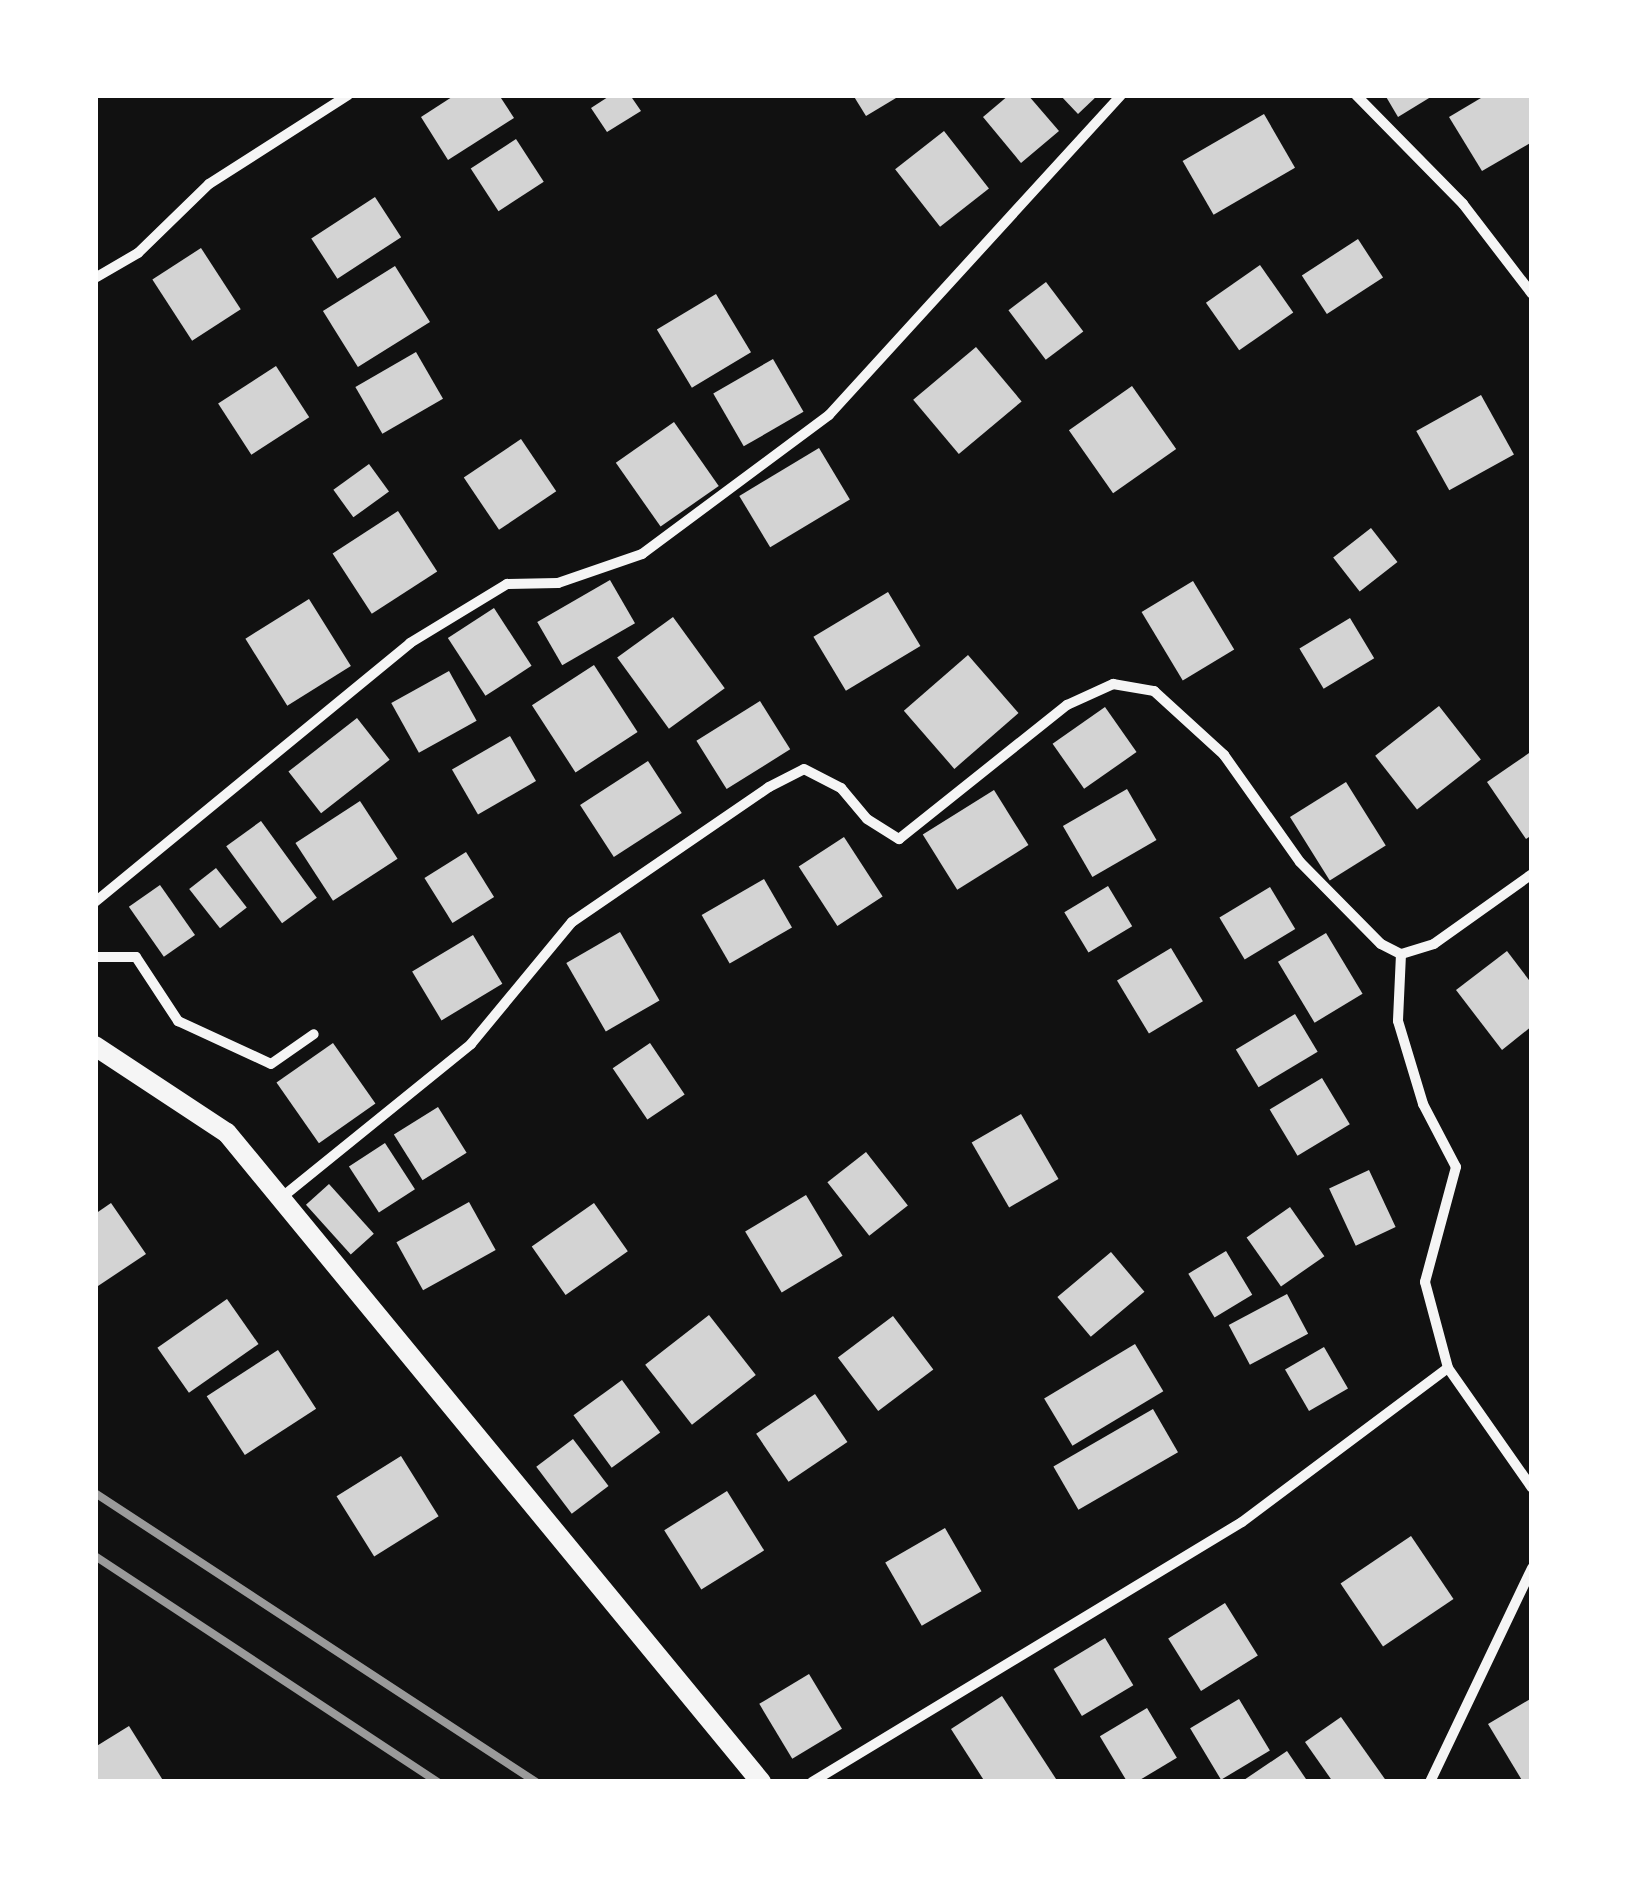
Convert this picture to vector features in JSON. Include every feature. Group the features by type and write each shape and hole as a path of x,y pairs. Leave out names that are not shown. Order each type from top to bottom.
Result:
{"main road":[{"path":"95,1046 227,1134 761,1782"}],"street":[{"path":"95,278 138,252 209,184 348,95"},
{"path":"95,902 410,643 508,584 558,583 642,554 829,415 1121,95"},
{"path":"1356,95 1463,204 1532,294"},
{"path":"282,1198 472,1044 572,922 769,787 804,769 840,788 866,818 899,839 1066,706 1113,684 1154,690 1224,754 1300,862 1381,944 1401,954 1434,944 1532,874"},
{"path":"1401,954 1398,1021 1423,1104 1456,1167 1425,1282 1448,1368 1532,1488"},
{"path":"95,957 136,958 178,1021 271,1064 314,1034"},
{"path":"812,1782 1242,1522 1448,1368"},
{"path":"1430,1782 1532,1568"}],"building":[{"path":"455,95 499,95 514,118 448,160 421,117"},
{"path":"611,95 630,95 641,111 607,132 591,108"},
{"path":"853,95 901,95 866,116"},
{"path":"1009,95 1028,95 1059,131 1021,163 983,117"},
{"path":"1060,95 1098,95 1078,114"},
{"path":"1385,95 1434,95 1398,117"},
{"path":"1486,95 1530,95 1532,142 1482,171 1449,117"},
{"path":"1264,114 1295,168 1214,215 1183,161"},
{"path":"944,131 989,189 940,227 895,169"},
{"path":"516,139 544,182 498,211 471,168"},
{"path":"375,197 401,237 337,279 311,238"},
{"path":"1358,239 1383,278 1327,314 1302,275"},
{"path":"201,248 241,309 192,341 152,280"},
{"path":"1260,265 1293,313 1239,350 1206,303"},
{"path":"395,266 430,322 358,367 323,311"},
{"path":"1046,282 1083,332 1046,360 1008,310"},
{"path":"716,294 751,352 692,388 657,330"},
{"path":"976,347 1022,401 959,454 913,400"},
{"path":"416,352 443,399 382,434 355,387"},
{"path":"773,359 804,412 744,446 713,394"},
{"path":"276,366 309,417 251,455 218,404"},
{"path":"1132,386 1176,449 1113,493 1069,430"},
{"path":"1481,395 1514,454 1449,490 1416,431"},
{"path":"674,422 719,486 661,527 616,463"},
{"path":"521,439 556,491 499,530 464,478"},
{"path":"819,448 850,499 770,547 739,496"},
{"path":"369,464 389,492 353,517 333,490"},
{"path":"398,511 437,571 372,614 333,553"},
{"path":"1371,528 1397,562 1360,591 1333,558"},
{"path":"610,580 635,623 562,665 537,622"},
{"path":"1193,581 1234,650 1183,680 1142,612"},
{"path":"888,592 920,646 846,691 813,637"},
{"path":"309,599 351,666 287,706 245,639"},
{"path":"494,608 532,666 485,696 448,638"},
{"path":"673,617 725,688 669,729 617,658"},
{"path":"1350,618 1374,658 1324,689 1299,648"},
{"path":"968,655 1019,713 954,769 904,711"},
{"path":"594,665 638,732 576,772 532,705"},
{"path":"449,671 477,721 419,753 391,703"},
{"path":"760,701 790,749 727,789 696,741"},
{"path":"1439,706 1481,760 1417,809 1375,756"},
{"path":"1105,707 1137,752 1084,789 1053,744"},
{"path":"357,718 390,760 321,813 288,772"},
{"path":"510,736 536,781 478,815 452,770"},
{"path":"1532,751 1532,835 1526,839 1487,782"},
{"path":"648,761 682,813 614,857 580,805"},
{"path":"1346,782 1386,846 1330,881 1290,817"},
{"path":"1127,789 1156,840 1092,877 1063,826"},
{"path":"994,790 1028,845 957,890 923,835"},
{"path":"360,801 398,859 333,901 295,843"},
{"path":"261,821 317,898 282,923 226,846"},
{"path":"844,837 883,897 837,926 799,866"},
{"path":"466,852 494,897 453,923 424,878"},
{"path":"216,868 247,907 220,928 189,889"},
{"path":"764,879 792,927 730,963 702,915"},
{"path":"160,885 195,935 164,957 129,907"},
{"path":"1108,886 1132,926 1088,953 1064,912"},
{"path":"1270,887 1295,929 1245,959 1219,917"},
{"path":"620,932 660,1000 606,1031 566,963"},
{"path":"1326,933 1363,994 1315,1023 1278,962"},
{"path":"473,935 502,984 441,1020 412,972"},
{"path":"1171,948 1203,1001 1149,1034 1117,980"},
{"path":"1507,951 1532,984 1532,1026 1502,1050 1456,990"},
{"path":"1295,1014 1318,1052 1259,1087 1236,1050"},
{"path":"333,1043 375,1104 319,1143 276,1083"},
{"path":"650,1043 685,1094 647,1120 613,1068"},
{"path":"1322,1078 1350,1124 1298,1156 1270,1109"},
{"path":"438,1107 467,1153 423,1180 394,1135"},
{"path":"1021,1114 1058,1179 1009,1207 972,1142"},
{"path":"385,1143 415,1189 379,1213 349,1166"},
{"path":"866,1152 908,1206 869,1236 827,1182"},
{"path":"1369,1170 1396,1227 1356,1246 1329,1189"},
{"path":"329,1184 374,1234 351,1255 306,1205"},
{"path":"806,1195 843,1256 782,1292 745,1232"},
{"path":"469,1202 496,1250 423,1290 396,1242"},
{"path":"111,1203 146,1254 95,1288 95,1214"},
{"path":"594,1203 628,1251 566,1295 532,1247"},
{"path":"1290,1207 1324,1256 1281,1287 1247,1237"},
{"path":"1226,1251 1252,1295 1215,1317 1188,1274"},
{"path":"1111,1252 1144,1292 1091,1337 1057,1297"},
{"path":"1287,1294 1308,1334 1250,1365 1229,1325"},
{"path":"227,1299 259,1344 189,1393 157,1348"},
{"path":"709,1315 756,1375 692,1425 645,1365"},
{"path":"893,1316 933,1370 878,1411 838,1358"},
{"path":"1135,1344 1163,1391 1072,1446 1044,1399"},
{"path":"1324,1347 1348,1389 1309,1411 1285,1370"},
{"path":"278,1350 316,1409 245,1455 207,1396"},
{"path":"622,1380 660,1433 612,1468 573,1415"},
{"path":"815,1394 847,1442 789,1482 756,1434"},
{"path":"1153,1409 1178,1452 1078,1510 1053,1466"},
{"path":"573,1439 609,1486 572,1514 536,1467"},
{"path":"401,1456 439,1516 374,1556 337,1496"},
{"path":"727,1491 764,1550 701,1590 664,1530"},
{"path":"945,1528 981,1591 922,1626 885,1562"},
{"path":"1411,1536 1453,1599 1383,1647 1341,1584"},
{"path":"1225,1603 1258,1656 1201,1691 1168,1639"},
{"path":"1105,1638 1133,1685 1082,1716 1054,1669"},
{"path":"809,1674 842,1729 792,1759 759,1704"},
{"path":"1002,1696 1058,1782 985,1782 951,1729"},
{"path":"1532,1698 1532,1782 1523,1782 1488,1724"},
{"path":"1239,1699 1270,1750 1221,1780 1190,1728"},
{"path":"1147,1708 1177,1758 1136,1782 1127,1782 1100,1736"},
{"path":"1341,1717 1387,1782 1333,1782 1305,1742"},
{"path":"129,1726 164,1782 95,1782 95,1747"},
{"path":"1287,1751 1308,1782 1241,1782"}],"railway":[{"path":"95,1493 536,1782"},
{"path":"95,1556 438,1782"}]}
